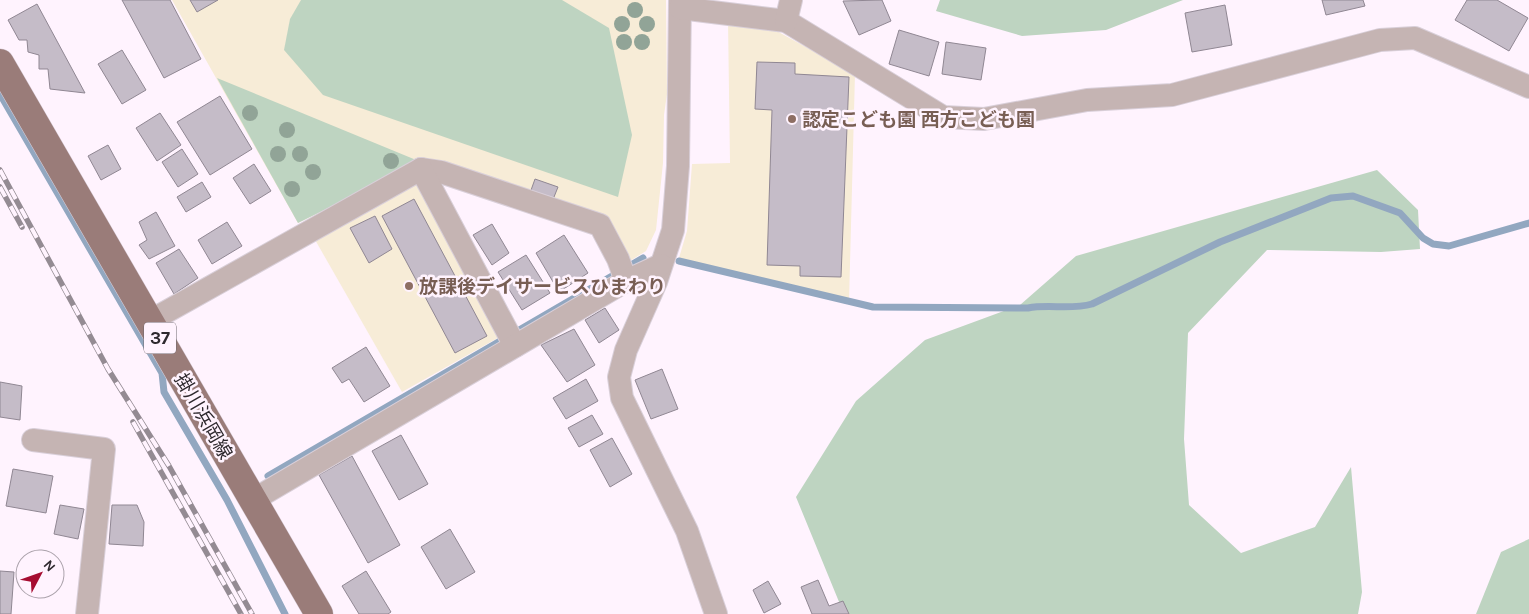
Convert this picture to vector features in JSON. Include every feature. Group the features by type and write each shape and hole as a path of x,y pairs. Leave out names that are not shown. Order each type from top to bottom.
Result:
{"main road":[{"name":"掛川浜岡線","path":"0,63 319,614"}],"street":[{"path":"716,614 687,531 622,398 619,377 626,350 656,282 673,230 677,176 680,4 789,11 943,117 984,119 1088,100 1172,95 1380,40 1415,38 1529,87"},
{"path":"150,321 421,169 441,172 600,225 618,259 623,274"},
{"path":"421,169 511,339"},
{"path":"253,500 511,339 623,274 661,265"},
{"path":"33,440 104,449 87,614"}],"shaded area":[{"path":"172,0 666,0 667,94 664,115 663,163 656,230 646,251 625,264 602,223 421,162 298,223"},
{"name":"認定こども園 西方こども園","path":"728,20 773,29 855,74 849,302 679,258 687,231 692,164 730,163"},
{"name":"放課後デイサービスひまわり","path":"418,179 503,335 402,392 314,238"}],"green space":[{"path":"301,0 562,0 609,28 632,135 618,197 323,95 284,50 290,19"},
{"path":"940,0 1183,0 1106,30 1022,36 936,11"},
{"path":"217,78 421,162 298,223"},
{"path":"1377,170 1418,210 1420,249 1381,252 1267,250 1188,333 1184,439 1189,505 1241,553 1315,527 1351,467 1362,592 1358,614 844,614 796,497 856,401 925,340 1020,305 1076,256"},
{"path":"1529,539 1529,614 1476,614 1501,552"}],"building":[{"path":"122,0 170,0 201,59 164,78"},
{"path":"190,0 218,0 197,12"},
{"path":"882,0 891,21 859,35 843,1"},
{"path":"1322,0 1363,0 1365,6 1326,15"},
{"path":"1467,0 1497,0 1528,18 1509,51 1455,20"},
{"path":"37,4 85,93 50,89 48,69 39,69 39,55 28,52 27,40 19,40 8,20"},
{"path":"1225,5 1232,45 1192,52 1185,13"},
{"path":"899,30 939,42 929,76 889,64"},
{"path":"946,42 986,48 981,80 942,74"},
{"path":"122,50 146,90 122,104 98,64"},
{"path":"757,62 795,63 795,74 849,77 841,277 800,276 800,266 767,265 772,110 755,109"},
{"path":"220,96 252,149 210,175 177,122"},
{"path":"160,113 181,145 157,161 136,128"},
{"path":"108,145 121,169 101,180 88,156"},
{"path":"182,149 198,174 178,187 162,162"},
{"path":"254,164 271,191 250,204 233,178"},
{"path":"535,179 558,187 552,202 530,193"},
{"path":"202,182 211,197 186,212 177,197"},
{"path":"414,199 487,336 455,353 382,216"},
{"path":"156,212 175,246 149,259 139,245 147,240 139,222"},
{"path":"375,216 392,249 369,263 350,228"},
{"path":"227,222 242,246 212,264 198,240"},
{"path":"492,224 509,253 492,265 473,235"},
{"path":"564,235 588,273 559,292 536,253"},
{"path":"179,249 198,278 174,294 156,263"},
{"path":"526,255 550,293 522,310 498,272"},
{"path":"605,308 619,330 599,343 585,320"},
{"path":"574,329 595,365 567,382 541,345"},
{"path":"366,347 390,386 364,402 349,379 342,383 332,368"},
{"path":"662,369 678,409 651,419 635,380"},
{"path":"586,379 598,401 566,419 553,398"},
{"path":"0,382 22,386 20,420 0,417"},
{"path":"592,415 603,434 579,447 568,428"},
{"path":"401,435 428,484 399,500 372,451"},
{"path":"612,438 632,474 610,487 590,450"},
{"path":"352,456 400,545 368,563 319,475"},
{"path":"13,469 53,476 46,513 6,506"},
{"path":"60,505 84,509 78,539 54,534"},
{"path":"112,505 137,505 144,522 143,546 109,544"},
{"path":"450,529 475,572 446,589 421,547"},
{"path":"0,571 14,572 11,614 0,614"},
{"path":"366,571 391,612 388,614 359,614 342,586"},
{"path":"818,580 829,606 843,601 849,614 812,614 801,587"},
{"path":"768,581 781,604 764,613 753,590"}],"waterway":[{"path":"0,94 162,373 164,392 227,500 285,614"},
{"path":"679,261 873,307 1076,307 1092,304 1220,242 1331,198 1353,196 1400,213 1423,238 1433,244 1449,246 1529,223"},
{"path":"268,476 643,258"}],"railway":[{"path":"0,170 108,369 169,466 252,614"},
{"path":"0,187 22,227"},
{"path":"133,422 241,614"}],"place":[{"name":"認定こども園 西方こども園","path":"792,119"},
{"name":"放課後デイサービスひまわり","path":"409,286"}]}
